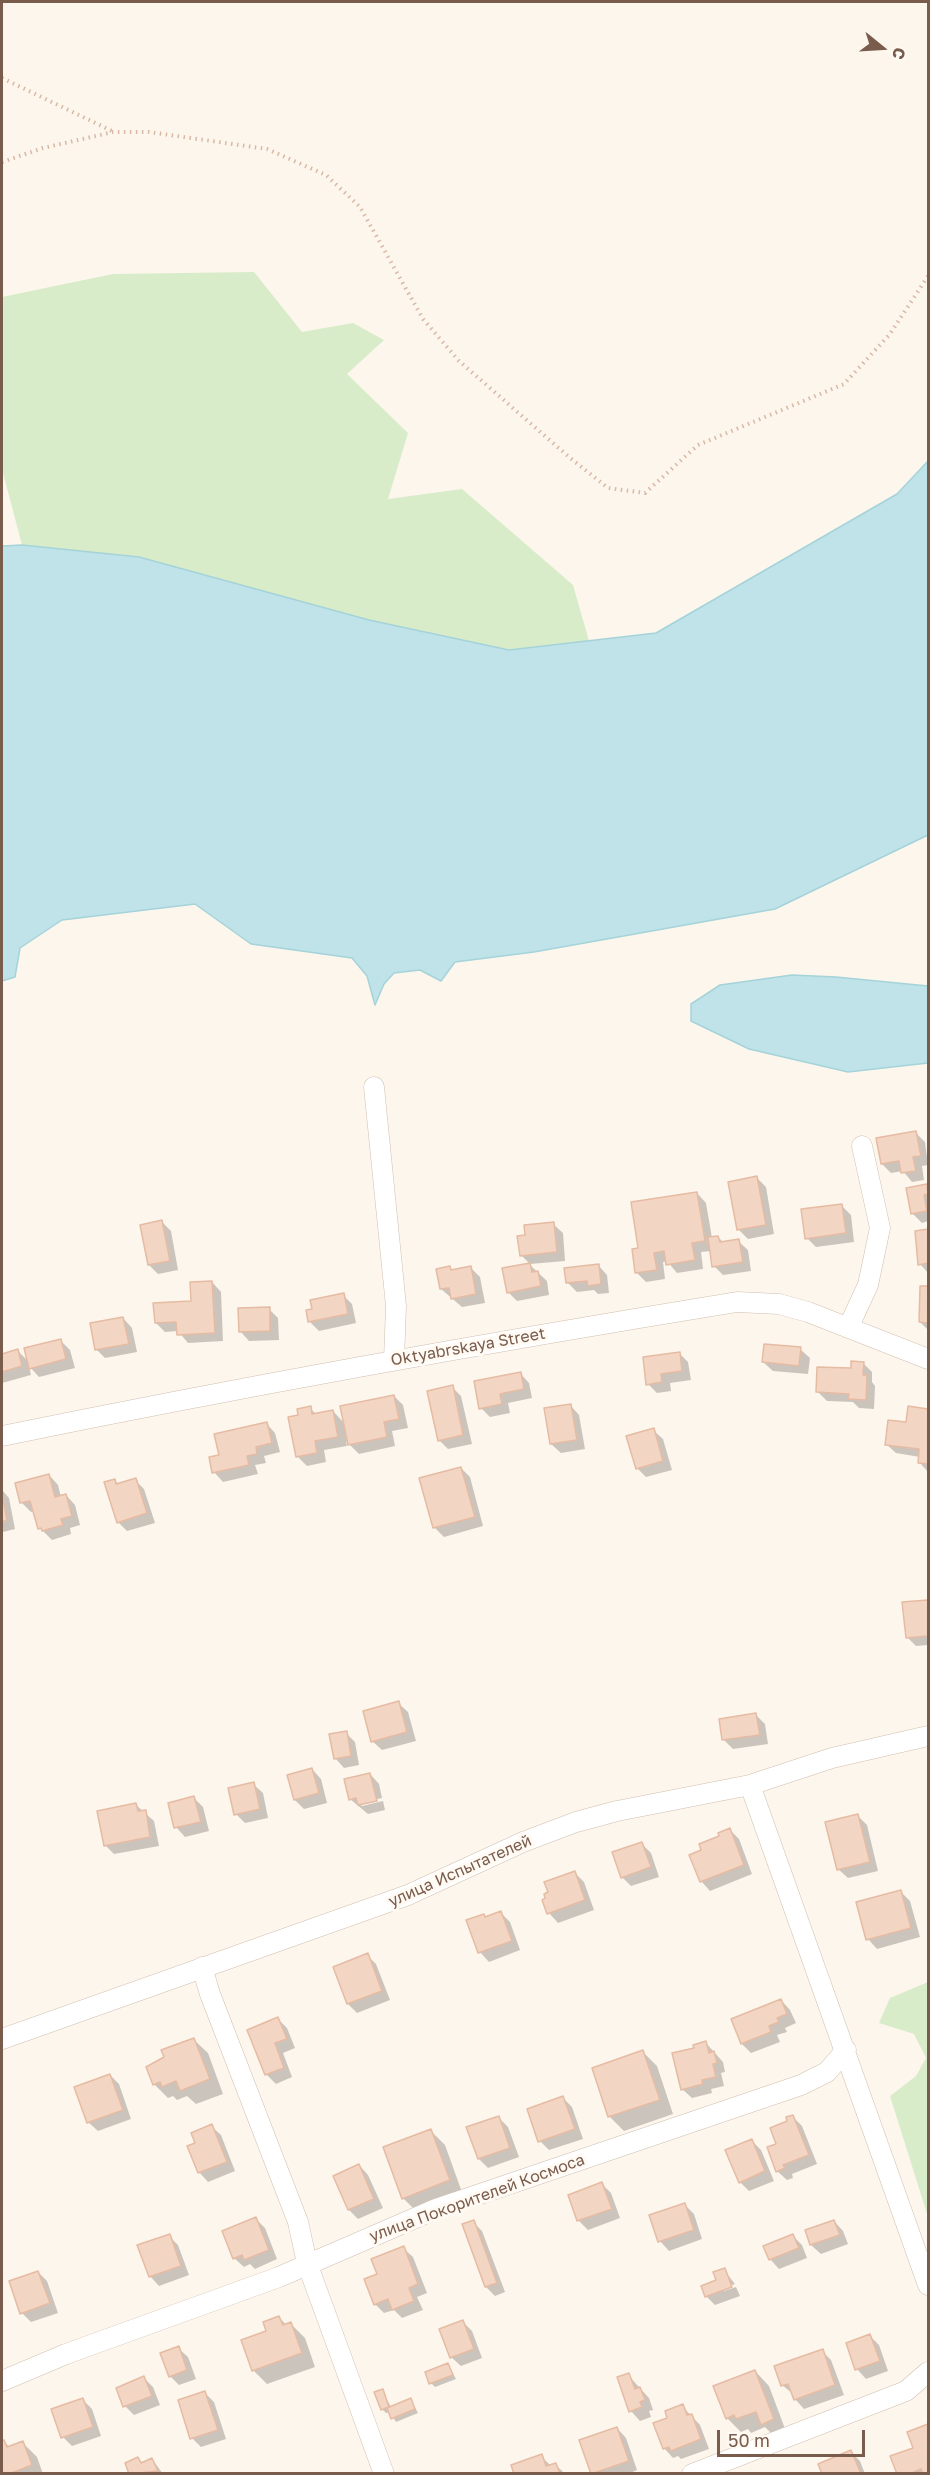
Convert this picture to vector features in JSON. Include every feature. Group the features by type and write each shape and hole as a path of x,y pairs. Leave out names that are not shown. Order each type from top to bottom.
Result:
{"street":[{"path":"374,1087 396,1306 394,1360"},
{"path":"848,1328 868,1285 880,1228 862,1146"},
{"name":"Oktyabrskaya Street","path":"2,1436 217,1392 737,1302 779,1304 808,1312 928,1359"},
{"name":"улица Испытателей","path":"2,2039 202,1966 313,1930 408,1895 524,1842 576,1822 617,1810 750,1785 832,1758 928,1736"},
{"path":"750,1785 928,2285"},
{"path":"202,1966 210,1994 298,2222 306,2263 384,2474"},
{"name":"улица Покорителей Космоса","path":"2,2381 66,2354 279,2277 306,2263 436,2210 801,2085 827,2072 846,2050"},
{"path":"692,2474 906,2391 928,2372"}],"path":[{"path":"2,78 113,132"},
{"path":"2,162 43,148 113,132 149,132 267,149 326,174 360,207 423,319 459,361 608,488 645,493 698,445 844,384 890,334 928,276"}],"green space":[{"path":"254,272 302,332 353,323 384,340 347,374 408,433 388,499 462,489 573,585 589,641 509,650 369,620 139,557 22,545 2,469 2,297 113,274"},
{"path":"928,1982 928,2217 890,2096 916,2076 926,2058 914,2034 879,2023 890,1998"}],"water":[{"path":"928,461 928,835 775,909 534,952 455,962 441,981 420,970 394,973 384,984 375,1005 367,976 352,958 251,944 195,904 62,920 20,948 15,977 2,981 2,546 22,545 139,557 369,620 509,650 656,633 897,494"},
{"path":"792,975 928,986 928,1063 848,1072 749,1049 691,1021 691,1004 720,985"}],"building":[{"path":"916,1131 921,1156 913,1157 916,1171 901,1173 899,1161 881,1164 876,1138"},
{"path":"757,1176 766,1225 737,1230 728,1182"},
{"path":"927,1184 928,1194 924,1195 927,1211 911,1214 906,1188"},
{"path":"697,1192 705,1241 692,1243 695,1260 666,1265 664,1251 654,1253 657,1270 635,1273 632,1249 638,1248 631,1202"},
{"path":"842,1204 846,1233 805,1239 801,1209"},
{"path":"162,1220 170,1261 148,1265 140,1225"},
{"path":"554,1222 557,1252 520,1256 517,1236 525,1235 524,1225"},
{"path":"928,1229 928,1263 918,1265 915,1231"},
{"path":"718,1236 720,1242 739,1239 743,1262 712,1267 708,1237"},
{"path":"530,1263 532,1272 538,1271 541,1286 507,1293 502,1268"},
{"path":"599,1264 601,1284 588,1286 587,1281 566,1283 564,1268"},
{"path":"450,1266 451,1270 471,1266 476,1294 451,1299 449,1288 440,1289 436,1269"},
{"path":"212,1281 215,1333 177,1335 176,1322 155,1323 153,1303 191,1301 190,1282"},
{"path":"920,1286 928,1286 928,1323 919,1322"},
{"path":"344,1293 348,1314 308,1322 306,1310 312,1309 310,1300"},
{"path":"270,1307 270,1331 239,1332 238,1308"},
{"path":"123,1317 129,1344 95,1350 90,1323"},
{"path":"61,1339 66,1359 29,1369 24,1348"},
{"path":"764,1344 801,1347 799,1366 762,1362"},
{"path":"18,1349 22,1366 2,1372 2,1354"},
{"path":"680,1352 682,1371 661,1374 662,1382 646,1385 643,1357"},
{"path":"851,1361 864,1362 863,1375 867,1375 866,1400 848,1399 849,1394 816,1392 817,1367 851,1368"},
{"path":"521,1372 524,1389 500,1394 502,1404 479,1409 474,1381"},
{"path":"453,1385 463,1435 438,1441 427,1391"},
{"path":"394,1395 399,1419 384,1422 387,1437 348,1445 340,1406"},
{"path":"571,1404 577,1440 550,1444 544,1408"},
{"path":"311,1406 312,1414 333,1410 338,1437 315,1441 317,1453 296,1457 288,1417 298,1415 297,1409"},
{"path":"908,1406 928,1409 928,1464 918,1463 919,1449 885,1445 888,1420 906,1422"},
{"path":"267,1422 272,1443 256,1447 257,1454 247,1456 249,1465 212,1473 209,1457 219,1455 214,1434"},
{"path":"654,1428 663,1461 636,1469 626,1436"},
{"path":"461,1467 475,1517 433,1528 419,1478"},
{"path":"49,1474 55,1497 66,1494 72,1516 61,1519 63,1525 42,1531 41,1528 38,1529 30,1501 20,1503 15,1483"},
{"path":"136,1478 147,1513 117,1523 104,1482 115,1479 116,1484"},
{"path":"2,1494 7,1520 2,1522"},
{"path":"928,1600 928,1636 906,1638 902,1602"},
{"path":"399,1701 407,1732 371,1742 363,1711"},
{"path":"756,1713 760,1735 722,1740 719,1719"},
{"path":"347,1731 351,1756 334,1759 329,1734"},
{"path":"312,1768 319,1793 294,1800 287,1775"},
{"path":"370,1773 377,1801 358,1805 356,1798 349,1800 344,1779"},
{"path":"254,1782 260,1809 234,1815 228,1788"},
{"path":"194,1796 201,1822 174,1828 168,1803"},
{"path":"136,1803 138,1811 146,1810 150,1837 104,1846 97,1811"},
{"path":"858,1814 870,1862 837,1870 825,1822"},
{"path":"730,1828 744,1865 700,1882 689,1855 701,1850 699,1844 719,1836 718,1833"},
{"path":"642,1842 651,1867 621,1878 612,1852"},
{"path":"575,1871 585,1900 547,1914 542,1900 545,1898 544,1894 548,1892 544,1882"},
{"path":"901,1890 911,1928 866,1940 856,1902"},
{"path":"501,1911 512,1941 478,1953 466,1920 484,1914 485,1917"},
{"path":"368,1953 382,1991 347,2004 333,1967"},
{"path":"781,1999 787,2014 777,2018 779,2022 769,2026 771,2032 741,2044 731,2019"},
{"path":"278,2017 287,2039 275,2043 284,2068 265,2075 247,2030"},
{"path":"194,2038 210,2079 180,2091 176,2081 162,2087 160,2082 153,2085 146,2067 164,2057 161,2050"},
{"path":"706,2041 709,2053 714,2051 717,2063 713,2064 716,2077 702,2080 703,2084 681,2090 672,2053 694,2048 693,2045"},
{"path":"643,2050 660,2100 608,2117 592,2068"},
{"path":"110,2074 123,2110 87,2123 74,2087"},
{"path":"563,2096 575,2129 538,2142 527,2109"},
{"path":"793,2115 809,2155 783,2165 785,2168 776,2172 767,2147 776,2144 770,2128 787,2121 786,2117"},
{"path":"499,2116 510,2148 478,2159 466,2127"},
{"path":"212,2124 227,2162 198,2173 187,2146 195,2143 191,2133"},
{"path":"431,2129 450,2180 402,2199 383,2147"},
{"path":"752,2139 765,2171 739,2183 725,2150"},
{"path":"359,2164 374,2199 348,2210 333,2176"},
{"path":"602,2182 612,2209 577,2221 568,2195"},
{"path":"685,2203 694,2230 658,2242 649,2215"},
{"path":"256,2217 269,2250 244,2260 242,2255 233,2259 222,2231"},
{"path":"474,2220 497,2283 485,2287 462,2224"},
{"path":"834,2220 840,2235 810,2245 805,2230"},
{"path":"170,2234 181,2266 149,2277 137,2245"},
{"path":"793,2234 799,2248 769,2260 763,2246"},
{"path":"404,2246 418,2284 409,2288 414,2301 392,2310 388,2299 374,2305 364,2279 377,2274 371,2259"},
{"path":"725,2268 732,2287 705,2297 701,2286 716,2280 713,2272"},
{"path":"38,2271 50,2303 20,2314 9,2281"},
{"path":"279,2316 283,2325 291,2322 302,2353 252,2371 241,2340 266,2331 263,2322"},
{"path":"463,2320 474,2349 450,2358 439,2329"},
{"path":"870,2334 880,2361 855,2370 846,2343"},
{"path":"179,2346 187,2370 169,2377 160,2353"},
{"path":"823,2349 835,2385 794,2400 788,2384 781,2386 774,2366"},
{"path":"448,2363 453,2375 429,2384 425,2372"},
{"path":"755,2370 774,2419 761,2425 756,2412 736,2419 734,2415 726,2419 713,2386"},
{"path":"629,2373 635,2389 640,2387 645,2400 640,2402 642,2407 629,2412 617,2377"},
{"path":"144,2376 152,2396 123,2407 116,2388"},
{"path":"383,2389 389,2407 381,2410 374,2392"},
{"path":"205,2391 218,2430 190,2439 178,2400"},
{"path":"83,2398 93,2427 61,2438 51,2409"},
{"path":"411,2398 415,2409 391,2419 387,2408"},
{"path":"683,2404 687,2415 692,2414 701,2439 671,2451 669,2447 663,2449 653,2423 667,2418 665,2411"},
{"path":"928,2424 928,2474 923,2474 921,2469 910,2474 897,2474 890,2456 913,2448 907,2432"},
{"path":"617,2427 629,2461 591,2474 579,2440"},
{"path":"2,2440 7,2447 23,2441 32,2465 9,2474 2,2474"},
{"path":"851,2450 861,2474 822,2474 818,2464"},
{"path":"542,2454 546,2466 556,2463 560,2474 514,2474 511,2465"},
{"path":"138,2457 141,2463 152,2458 158,2471 129,2474 125,2463"}]}
